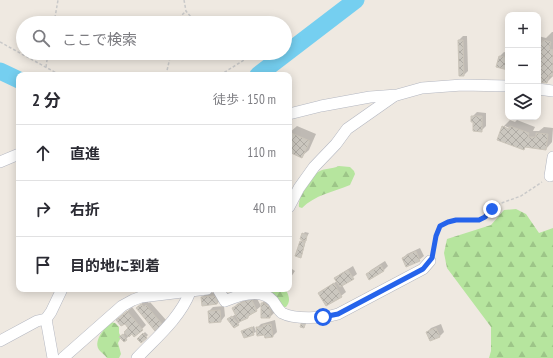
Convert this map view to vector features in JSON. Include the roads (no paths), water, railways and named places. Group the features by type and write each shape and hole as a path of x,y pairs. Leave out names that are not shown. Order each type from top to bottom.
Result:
{"street":[{"path":"292,113 321,106 396,95 422,88 462,85 505,86"},
{"path":"541,89 553,91"},
{"path":"292,201 299,188 314,167 347,129 396,95"},
{"path":"0,162 16,155"},
{"path":"550,176 553,157"},
{"path":"220,292 226,302 245,294 259,294 268,297 272,300 280,312 290,316 330,316 338,314 423,269 430,260"},
{"path":"0,341 37,321 46,318 51,312 61,292"},
{"path":"63,358 122,306 141,297 182,292"},
{"path":"137,358 174,318 188,298 196,292"},
{"path":"46,318 53,358"}],"waterway":[{"path":"292,49 356,0"},
{"path":"262,72 278,60"},
{"path":"0,71 16,79"}]}
